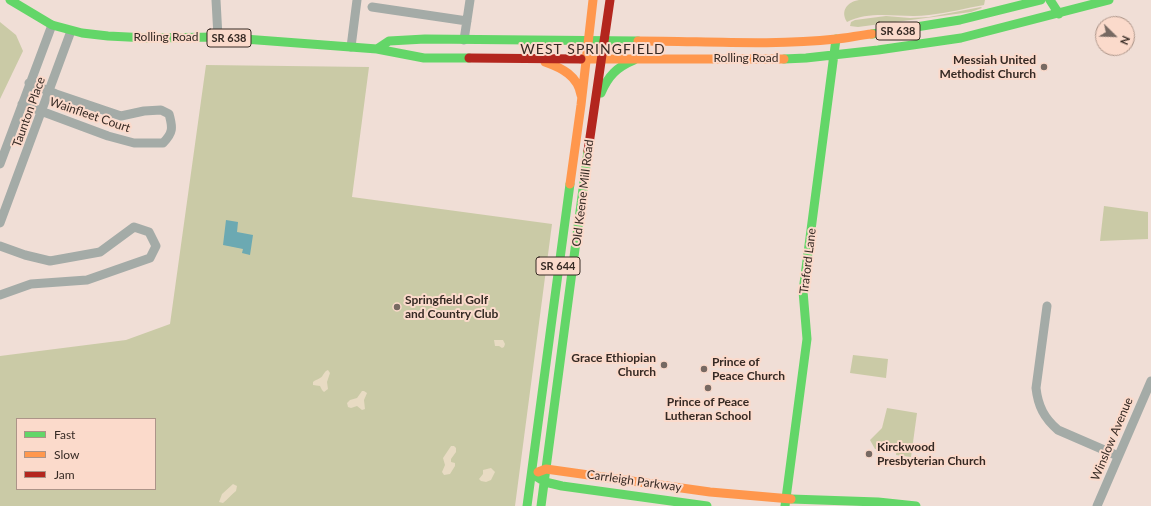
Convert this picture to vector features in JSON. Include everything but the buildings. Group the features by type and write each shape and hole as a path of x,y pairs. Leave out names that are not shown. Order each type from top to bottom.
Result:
{"main road":[{"name":"Rolling Road","path":"10,0 52,24 71,31 108,36 178,38 218,37 378,49 424,58 586,59 766,59 834,56 961,38 1109,0"},
{"name":"Old Keene Mill Road","path":"527,506 581,106 593,0"},
{"name":"Old Keene Mill Road","path":"542,506 610,0"},
{"name":"Rolling Road","path":"378,49 389,41 425,39 766,42 836,39 960,20 1041,0"},
{"path":"1050,0 1059,14"},
{"name":"Traford Lane","path":"785,502 808,329 803,304 803,291 836,39"},
{"path":"533,58 561,68 577,81 581,90 581,106"},
{"path":"594,113 605,83 613,72 622,64 640,58"},
{"name":"Carrleigh Parkway","path":"531,474 546,469 785,502 859,504 885,503 916,506"},
{"name":"Carrleigh Parkway","path":"531,474 545,482 562,486 707,506"}],"street":[{"path":"216,0 218,37"},
{"path":"350,47 357,0"},
{"path":"464,40 470,0"},
{"path":"372,7 467,21"},
{"name":"Taunton Place","path":"0,164 52,24"},
{"name":"Taunton Place","path":"0,223 71,31"},
{"name":"Wainfleet Court","path":"22,104 108,136 134,143 163,143 169,137 172,126 169,114 161,110 144,111 121,116 29,83"},
{"path":"0,246 25,255 50,261 100,252 134,227 149,232 156,246 150,258 87,280 31,284 0,295"},
{"path":"1047,306 1036,388 1037,399 1041,410 1050,424 1058,430 1118,456"},
{"name":"Winslow Avenue","path":"1097,506 1151,381"}],"green space":[{"path":"859,0 985,0 984,5 943,13 919,16 877,15 857,18 847,22 844,14 846,8 851,3"},
{"path":"982,8 971,12 858,27 850,26 851,22 855,20 886,16 910,18 929,17"},
{"path":"0,22 16,35 23,51 0,99"},
{"path":"206,65 369,67 352,197 552,224 515,506 0,506 0,356 126,340 170,324"},
{"path":"1104,206 1148,212 1148,239 1100,241"},
{"path":"853,355 888,359 886,378 850,373"},
{"path":"887,408 917,413 911,457 896,455 897,445 882,443 881,450 875,449 870,440 882,428"}],"sand":[{"path":"494,340 503,340 505,344 504,347 502,348 495,346"},
{"path":"328,370 330,373 327,382 328,389 324,392 320,386 313,385 313,382"},
{"path":"362,391 367,393 364,400 365,409 362,410 357,406 351,408 348,407 347,403 350,400 357,398"},
{"path":"451,446 456,448 456,452 451,459 451,462 455,463 455,466 450,474 444,475 442,472 445,465 443,458"},
{"path":"491,468 495,472 491,480 486,482 481,481 479,479 483,474 483,470"},
{"path":"233,484 237,486 236,491 223,503 219,502 222,494"}],"water":[{"path":"226,220 238,222 237,232 253,235 250,255 242,253 243,249 223,245"}],"traffic: fast":[{"path":"10,0 52,25 82,33 148,38 218,37 377,49 424,58 469,58"},
{"path":"872,34 960,20 1041,0"},
{"path":"1050,0 1059,14"},
{"path":"784,59 878,50 961,38 1109,0"},
{"path":"377,49 389,41 425,39 638,41"},
{"path":"785,506 807,339 803,291 836,39"},
{"path":"601,93 610,77 618,69 634,60"},
{"path":"541,506 588,151"},
{"path":"527,506 570,184"},
{"path":"537,477 545,482 562,486 707,506"},
{"path":"791,499 878,502 916,506"}],"traffic: slow":[{"path":"570,184 593,0"},
{"path":"638,41 737,43 787,42 836,39 872,34"},
{"path":"581,59 784,59"},
{"path":"545,62 563,70 573,78 581,95"},
{"path":"538,472 546,469 710,492 791,499"}],"traffic: jam":[{"path":"588,151 610,0"},
{"path":"469,58 581,59"}],"place":[{"name":"Messiah United Methodist Church","path":"1044,67"},
{"name":"Springfield Golf and Country Club","path":"397,307"},
{"name":"Grace Ethiopian Church","path":"664,365"},
{"name":"Prince of Peace Church","path":"704,369"},
{"name":"Prince of Peace Lutheran School","path":"708,388"},
{"name":"Kirckwood Presbyterian Church","path":"869,454"}],"district":[{"name":"WEST SPRINGFIELD","path":"593,49"}]}
